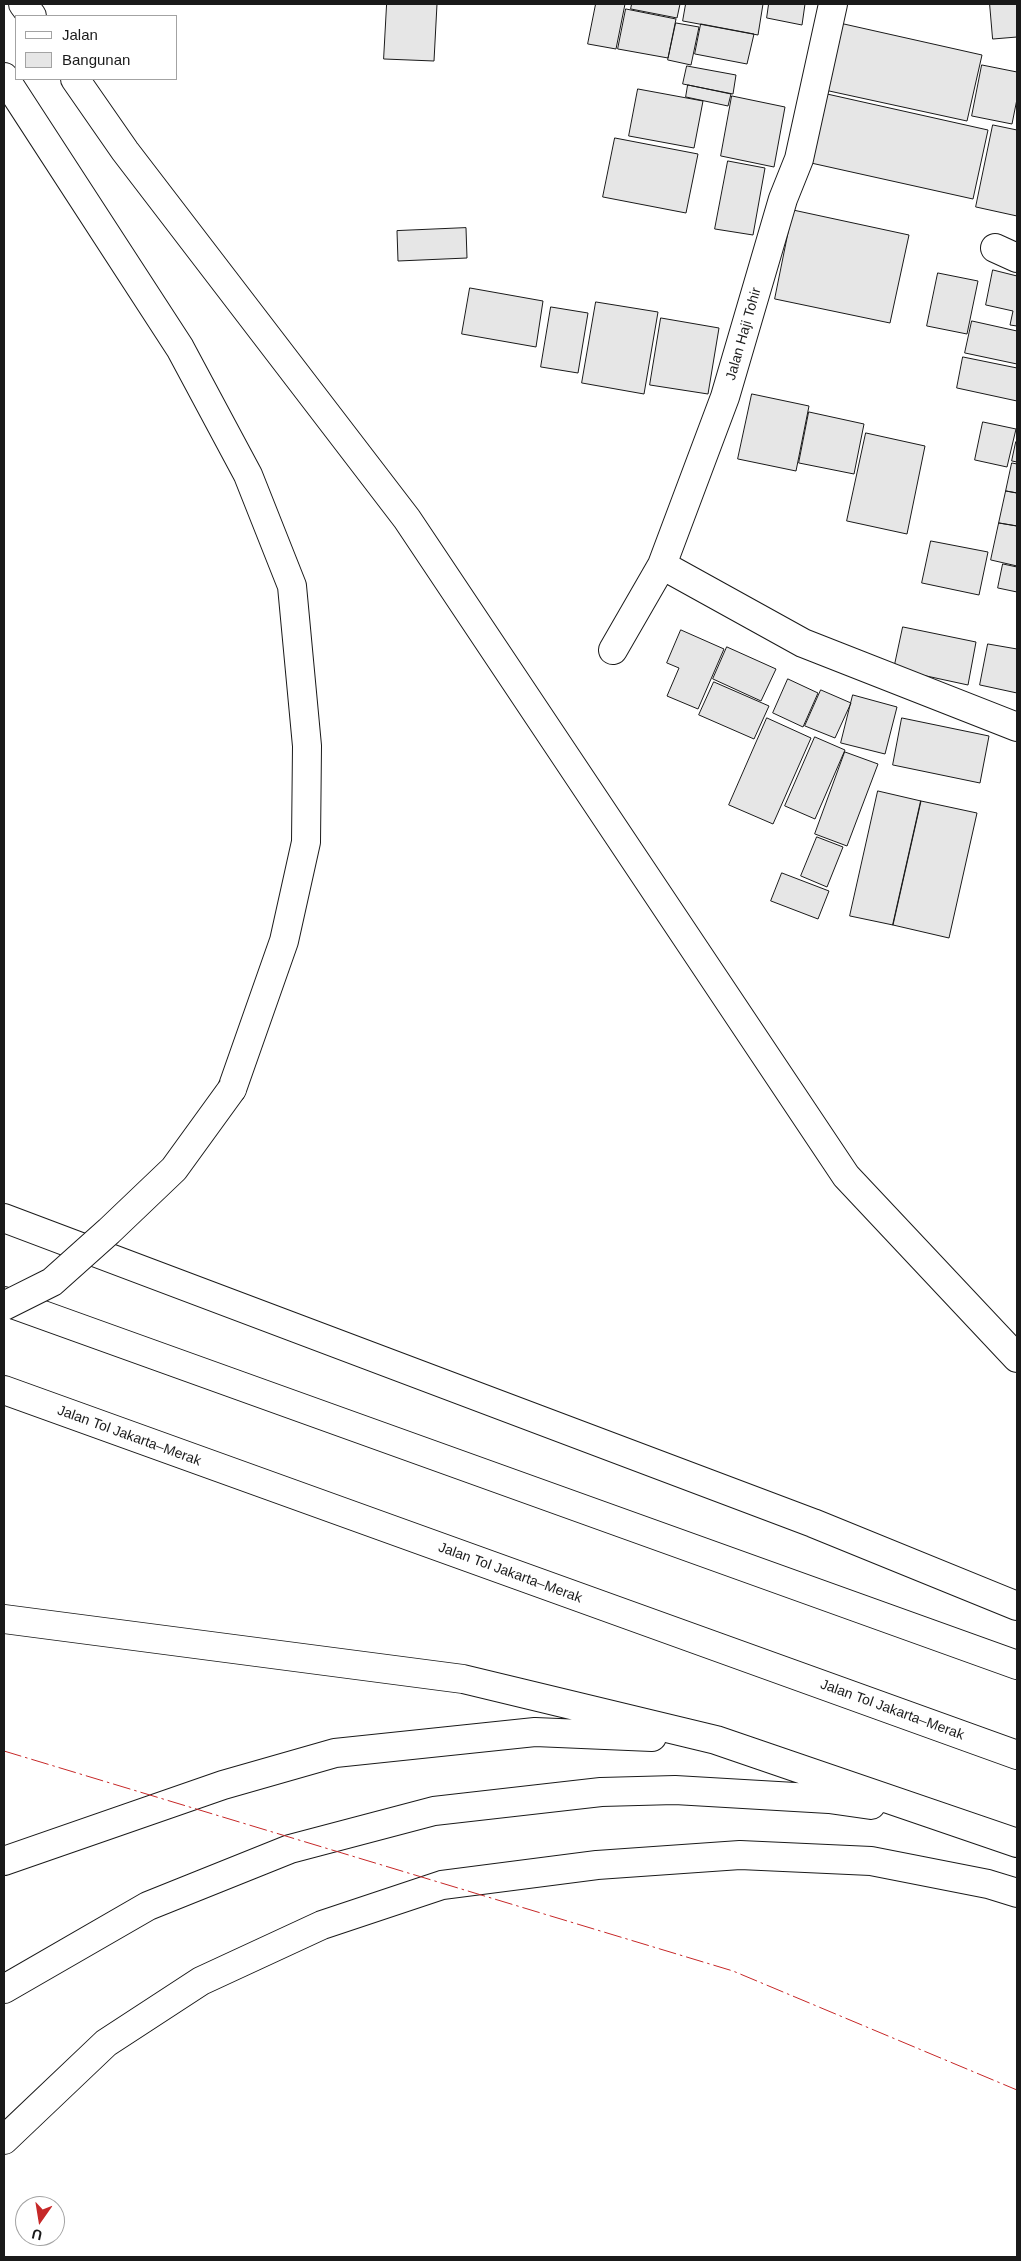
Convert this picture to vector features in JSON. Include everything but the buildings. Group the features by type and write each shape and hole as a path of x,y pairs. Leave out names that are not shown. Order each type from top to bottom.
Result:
{"main road":[{"path":"23,4 31,15"},
{"name":"Jalan Haji Tohir","path":"613,650 662,565 725,397 784,199 799,159 833,4"},
{"path":"4,77 180,348 248,475 292,586 307,746 306,842 284,941 232,1090 174,1168 109,1231 52,1282 4,1306"},
{"path":"76,80 125,151 407,519 846,1176 1017,1358"},
{"path":"662,565 803,643 1017,728"},
{"path":"4,1218 813,1523 1017,1606"},
{"path":"4,1301 1017,1665"},
{"name":"Jalan Tol Jakarta–Merak","path":"4,1390 1017,1755"},
{"path":"4,1619 463,1679 716,1740 937,1814 1017,1843"},
{"path":"4,1861 223,1785 335,1753 535,1732 716,1740"},
{"path":"4,1989 148,1906 290,1850 434,1810 601,1792 675,1790 829,1800 937,1814"},
{"path":"4,2140 106,2043 201,1981 322,1925 442,1885 598,1865 740,1855 871,1861 988,1884 1017,1893"}],"power":[{"path":"4,1751 733,1971 1017,2090"}]}
